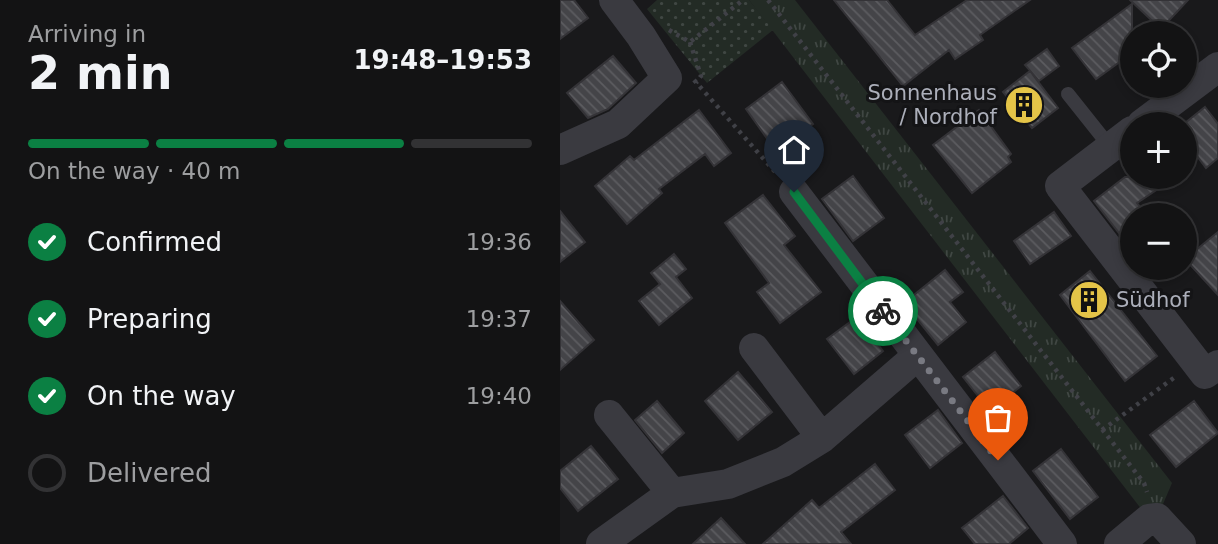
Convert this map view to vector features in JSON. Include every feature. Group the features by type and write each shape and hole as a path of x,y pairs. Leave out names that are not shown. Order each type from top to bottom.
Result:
{"street":[{"path":"560,150 618,124 681,81 641,36 614,0"},
{"path":"1158,112 1218,67"},
{"path":"1120,141 1060,186 1207,363"},
{"path":"794,192 1062,544"},
{"path":"754,348 822,438"},
{"path":"601,544 672,492 728,484 783,462 822,438 917,356"},
{"path":"609,415 672,492"},
{"path":"1119,544 1149,519 1157,518 1181,544"}],"lane":[{"path":"1068,94 1120,139"}],"path":[{"path":"690,42 743,0"},
{"path":"768,0 1144,483 1157,518"},
{"path":"641,36 660,25 690,42 701,76 681,81"},
{"path":"681,81 794,192"},
{"path":"1102,430 1207,363"}],"green space":[{"path":"657,0 749,0 773,30 707,83 647,9"},
{"path":"749,0 795,0 1172,483 1157,518 1149,519"}],"building":[{"path":"560,0 574,0 588,18 560,39"},
{"path":"834,0 887,0 915,35 967,0 1030,0 980,35 983,40 955,59 949,50 903,86"},
{"path":"1130,0 1188,0 1168,21 1152,21"},
{"path":"1132,4 1132,21 1120,21 1120,62 1096,79 1072,48"},
{"path":"1047,49 1059,66 1039,81 1025,65"},
{"path":"613,56 636,83 608,109 588,118 567,93"},
{"name":"Sonnenhaus / Nordhof","path":"1030,71 1058,108 1032,128 1003,92"},
{"path":"782,82 813,124 781,147 773,147 746,109"},
{"path":"1205,107 1218,124 1218,158 1206,168 1197,156 1197,113"},
{"path":"699,110 731,153 714,166 705,154 659,189 662,193 627,224 595,186 630,156 634,160"},
{"path":"979,110 1011,154 1008,157 1011,162 972,193 933,145"},
{"path":"853,176 884,218 853,241 822,199"},
{"path":"1120,181 1120,189 1158,189 1137,203 1120,203 1119,233 1094,201"},
{"path":"763,195 795,236 784,245 821,292 780,323 757,292 769,283 725,223"},
{"path":"560,211 585,242 560,262"},
{"path":"1054,212 1071,236 1030,264 1014,241"},
{"path":"1218,232 1218,295 1197,272 1197,249"},
{"path":"674,254 686,269 676,277 692,298 659,325 639,301 660,284 651,273"},
{"path":"945,270 963,292 950,302 966,322 938,345 904,303"},
{"path":"1090,271 1157,356 1125,381 1060,295"},
{"path":"560,301 594,340 560,370"},
{"path":"857,317 883,351 854,374 827,339"},
{"path":"995,352 1021,386 990,411 963,377"},
{"path":"738,372 772,412 738,440 705,401"},
{"path":"657,401 684,433 662,453 635,420"},
{"path":"1194,401 1218,433 1176,467 1150,435"},
{"path":"938,410 962,443 930,468 905,435"},
{"path":"591,446 618,479 578,511 560,488 560,471"},
{"path":"1061,449 1098,497 1070,519 1033,471"},
{"path":"875,464 895,490 841,532 851,544 763,544 812,500 819,508"},
{"path":"1003,496 1028,528 1009,544 975,544 962,528"},
{"path":"721,518 745,544 693,544"}],"way so far":[{"path":"883,311 998,460"}],"place":[{"name":"Sonnenhaus / Nordhof","path":"1024,105"},
{"name":"Südhof","path":"1089,300"}],"route":[{"path":"794,192 883,311"}]}
